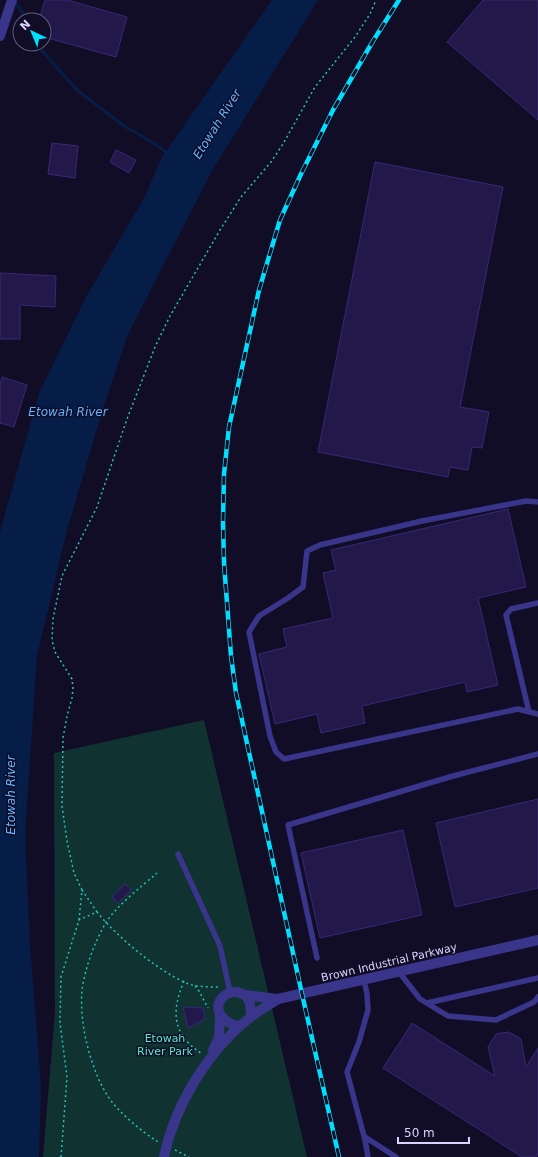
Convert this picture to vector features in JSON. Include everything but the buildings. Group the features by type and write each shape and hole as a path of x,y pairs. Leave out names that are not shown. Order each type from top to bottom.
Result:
{"street":[{"path":"0,36 12,0"},
{"name":"Brown Industrial Parkway","path":"244,995 278,999 538,940"},
{"path":"164,1157 171,1132 183,1104 209,1060 219,1037 219,1003 229,989 239,992 248,1000 251,1017"},
{"path":"209,1060 240,1026 278,999"},
{"path":"220,1016 224,1021 240,1026"}],"lane":[{"path":"538,502 526,501 422,522 320,545 307,550 303,587 258,616 249,632 270,736 276,752 284,759 518,709 538,714"},
{"path":"529,712 506,615 511,609 538,603"},
{"path":"317,958 288,825 453,776 538,754"},
{"path":"178,854 220,946 229,989"},
{"path":"400,972 420,999 448,1016 496,1020 534,1002 538,997"},
{"path":"427,1003 538,978"},
{"path":"364,980 368,1010 359,1042 347,1072 365,1137 368,1157"},
{"path":"365,1137 396,1157"}],"path":[{"path":"229,989 194,985 162,969 126,942 106,924 82,890 74,873 66,841 62,806 63,738 73,688 72,679 55,652 52,640 53,619 62,576 97,507 127,419 155,347 170,316 241,197 271,162 283,144 315,87 355,37 370,14 376,0"},
{"path":"157,873 132,894 106,924 90,958 82,989 82,1014 95,1072 108,1096 130,1121 159,1143 161,1137"},
{"path":"61,1157 67,1077 60,1023 61,977 79,920 82,890"},
{"path":"79,920 97,912"},
{"path":"184,981 178,996 176,1008 178,1028 189,1045 202,1054 205,1050"},
{"path":"194,985 204,999 209,1011"},
{"path":"173,1150 189,1157"}],"green space":[{"name":"Etowah River Park","path":"204,720 307,1157 43,1157 55,1012 54,753"}],"water":[{"name":"Etowah River","path":"272,0 318,0 213,169 128,334 101,415 67,530 37,656 25,835 30,944 41,1086 39,1157 0,1157 0,532 39,393 86,297 144,198 162,157"}],"waterway":[{"path":"14,1 22,12"},
{"path":"43,52 77,90 124,126 166,152"}],"railway":[{"path":"339,1157 236,693 231,656 224,563 224,474 229,427 259,290 280,220 333,110 373,41 399,0"}]}
